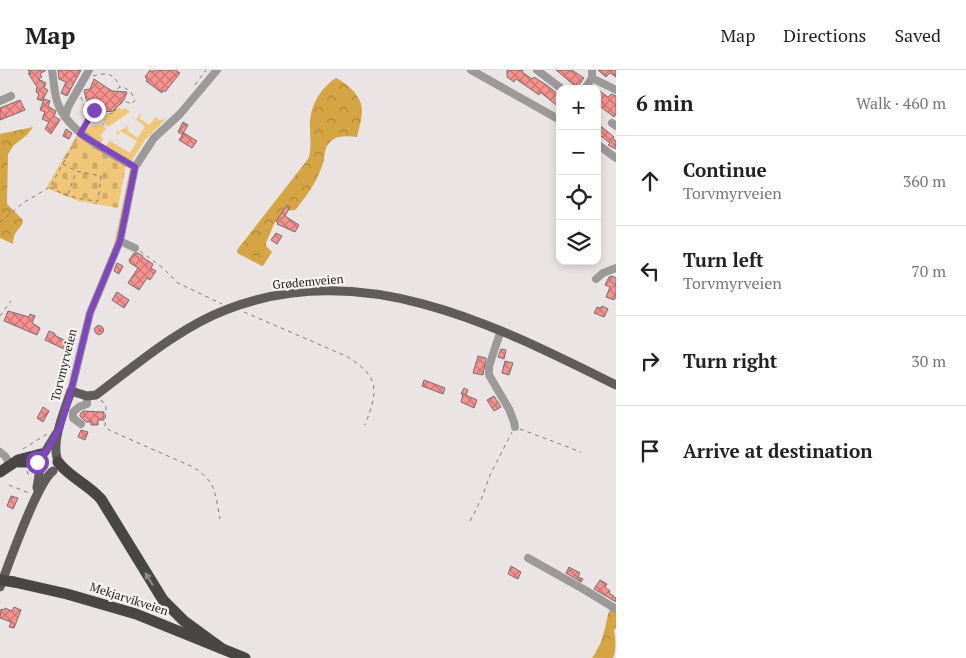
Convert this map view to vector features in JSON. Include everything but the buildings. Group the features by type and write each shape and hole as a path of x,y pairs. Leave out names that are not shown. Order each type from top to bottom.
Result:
{"highway":[{"path":"0,472 24,457 43,453"},
{"path":"10,464 25,462 39,467"},
{"path":"56,463 91,488 101,499 163,600 184,621 221,648"},
{"name":"Mekjarvikveien","path":"0,580 68,594 136,614 245,658"}],"main road":[{"name":"Grødemveien","path":"91,395 183,332 230,308 274,296 331,290 370,292 411,301 502,330 616,385"},
{"path":"71,391 91,395"},
{"name":"Torvmyrveien","path":"33,496 56,463 60,428 71,391"},
{"name":"Torvmyrveien","path":"43,453 60,428"},
{"path":"51,452 56,463 47,472 39,467 38,459 43,453 51,452"},
{"name":"Torvmyrveien","path":"0,587 40,475 39,467"}],"street":[{"path":"52,70 58,104 65,117 80,134 135,167"},
{"name":"Torvmyrveien","path":"71,391 90,313 120,241 135,167 154,138 180,114 217,70"},
{"path":"471,70 556,118"},
{"path":"537,70 557,85"},
{"path":"65,117 68,107 89,73"},
{"path":"592,74 616,90"},
{"path":"0,101 11,96"},
{"path":"601,147 616,158"},
{"path":"120,241 135,248"},
{"path":"596,279 603,273 616,268"},
{"path":"502,330 489,366 489,375 509,409 515,427"},
{"path":"81,424 73,418 73,412 87,404 91,395"},
{"path":"0,452 10,464"},
{"path":"528,558 616,609"}],"path":[{"path":"89,73 110,74 114,76 120,87"},
{"path":"0,222 22,203 50,187 94,109 100,113 116,112 115,109 121,106 124,101 130,104 135,100 132,92 126,88 120,87 114,91"},
{"path":"81,92 88,114"},
{"path":"102,123 107,129"},
{"path":"50,187 68,195 98,201 101,176 76,171 63,164"},
{"path":"68,195 76,171"},
{"path":"135,248 163,268 178,283 230,308 346,356 356,362 372,380 374,388 374,401 365,425"},
{"path":"0,316 11,301"},
{"path":"91,395 106,406 105,427 203,473 210,480 214,488 220,519"},
{"path":"470,521 481,500 490,475 515,427 581,452"},
{"path":"9,485 33,496"}],"green space":[{"path":"336,78 351,89 361,104 362,116 357,137 340,137 329,143 319,173 309,191 295,210 284,211 274,224 266,243 266,246 272,252 262,266 237,253 237,250 308,159 310,121 313,106 320,93"},
{"path":"119,107 122,110 125,108 130,112 108,127 103,122 106,114 116,112 115,110"},
{"path":"142,114 139,118 149,125 156,117 159,120 166,119 145,140 131,162 106,146 112,137 110,141 130,153 137,141 120,131 118,135 116,133 128,126 127,130 137,138 145,127 137,120 134,123"},
{"path":"101,124 106,129 100,136 104,139 100,143 85,132 90,126"},
{"path":"33,127 27,135 14,145 8,154 7,204 23,220 16,232 13,244 0,238 0,134"},
{"path":"77,135 126,164 118,208 78,201 46,188"},
{"path":"130,169 119,235 81,335 86,313 113,248"},
{"path":"616,609 613,658 592,658 605,630 609,611"}],"route":[{"path":"37,462 39,456 48,449 60,428 90,313 120,241 135,167 80,134 94,110"}]}
